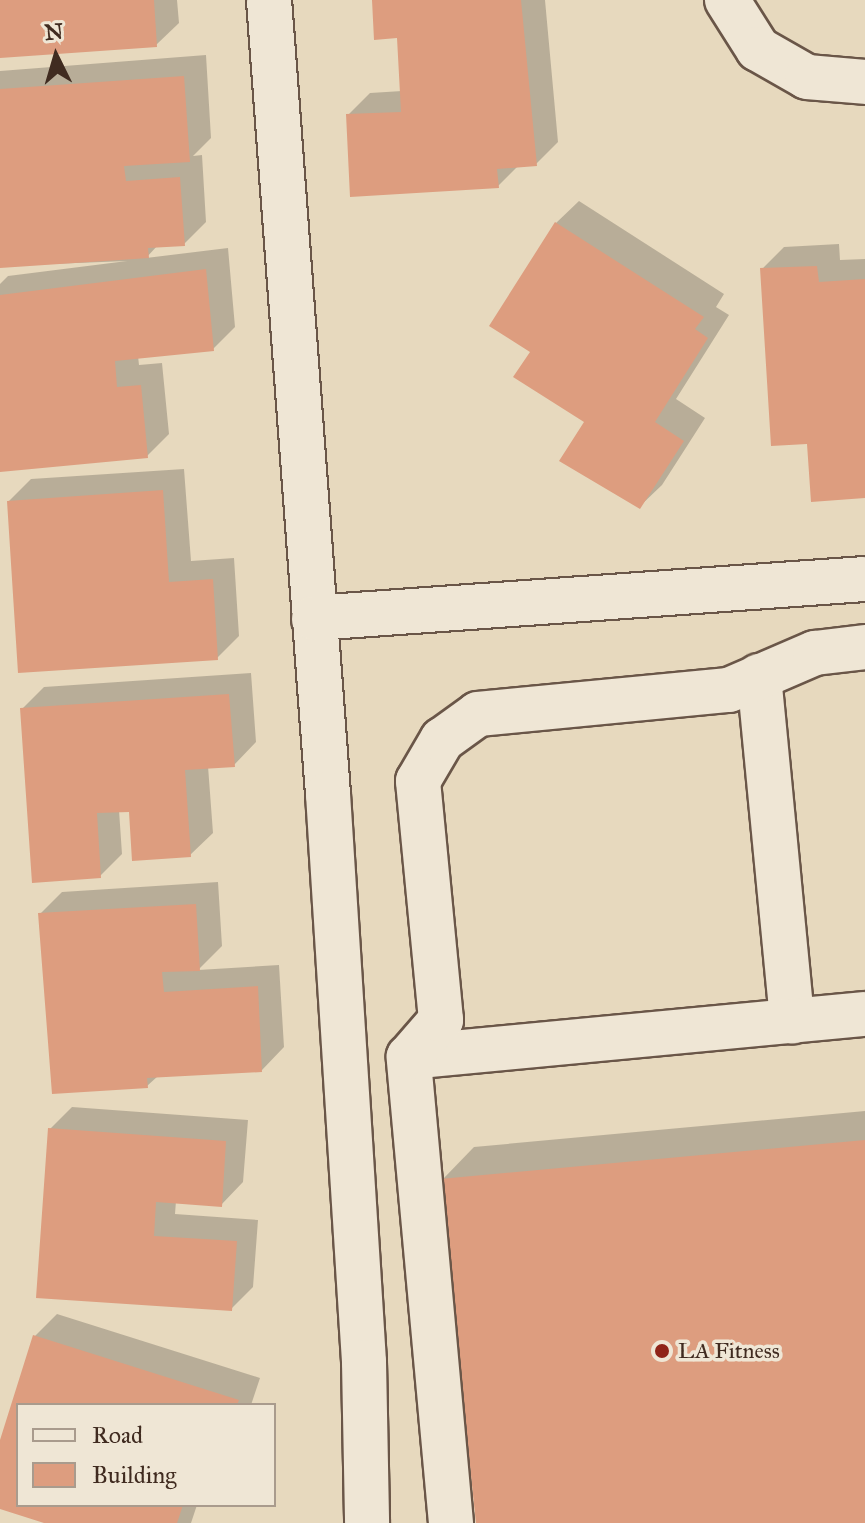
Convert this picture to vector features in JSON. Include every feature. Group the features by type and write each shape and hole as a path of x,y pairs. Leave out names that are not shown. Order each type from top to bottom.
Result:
{"street":[{"path":"269,0 364,1362 367,1523"},
{"path":"727,0 758,49 807,77 865,82"},
{"path":"314,618 865,579"},
{"path":"451,1523 409,1057 441,1020 418,781 442,740 478,714 729,690 815,653 865,647"},
{"path":"759,676 792,1021"},
{"path":"409,1057 865,1014"}],"building":[{"path":"0,0 154,0 157,47 0,58"},
{"path":"372,0 521,0 537,166 497,169 499,188 350,197 346,114 401,112 397,38 374,40"},
{"path":"184,76 190,162 124,166 126,181 180,177 185,246 148,248 149,258 0,268 0,89"},
{"path":"555,222 704,317 695,329 708,338 655,422 684,441 640,509 559,461 584,422 513,377 530,352 489,326"},
{"path":"817,266 819,282 865,279 865,498 811,502 807,444 771,446 760,268"},
{"path":"206,269 214,351 115,361 117,387 141,385 148,458 0,472 0,295"},
{"path":"163,490 169,582 213,579 218,660 18,673 7,501"},
{"path":"229,694 235,767 185,770 191,857 132,861 129,812 97,813 101,878 32,883 20,708"},
{"path":"196,904 200,971 162,972 164,992 258,986 262,1072 147,1078 148,1088 52,1094 38,913"},
{"path":"48,1128 226,1141 222,1207 156,1202 154,1236 237,1241 232,1311 36,1298"},
{"name":"LA Fitness","path":"865,1140 865,1523 476,1523 440,1179"},
{"path":"33,1335 239,1400 238,1403 16,1403 16,1507 182,1507 177,1523 44,1523 0,1509 0,1440"}],"place":[{"name":"LA Fitness","path":"662,1351"}]}
